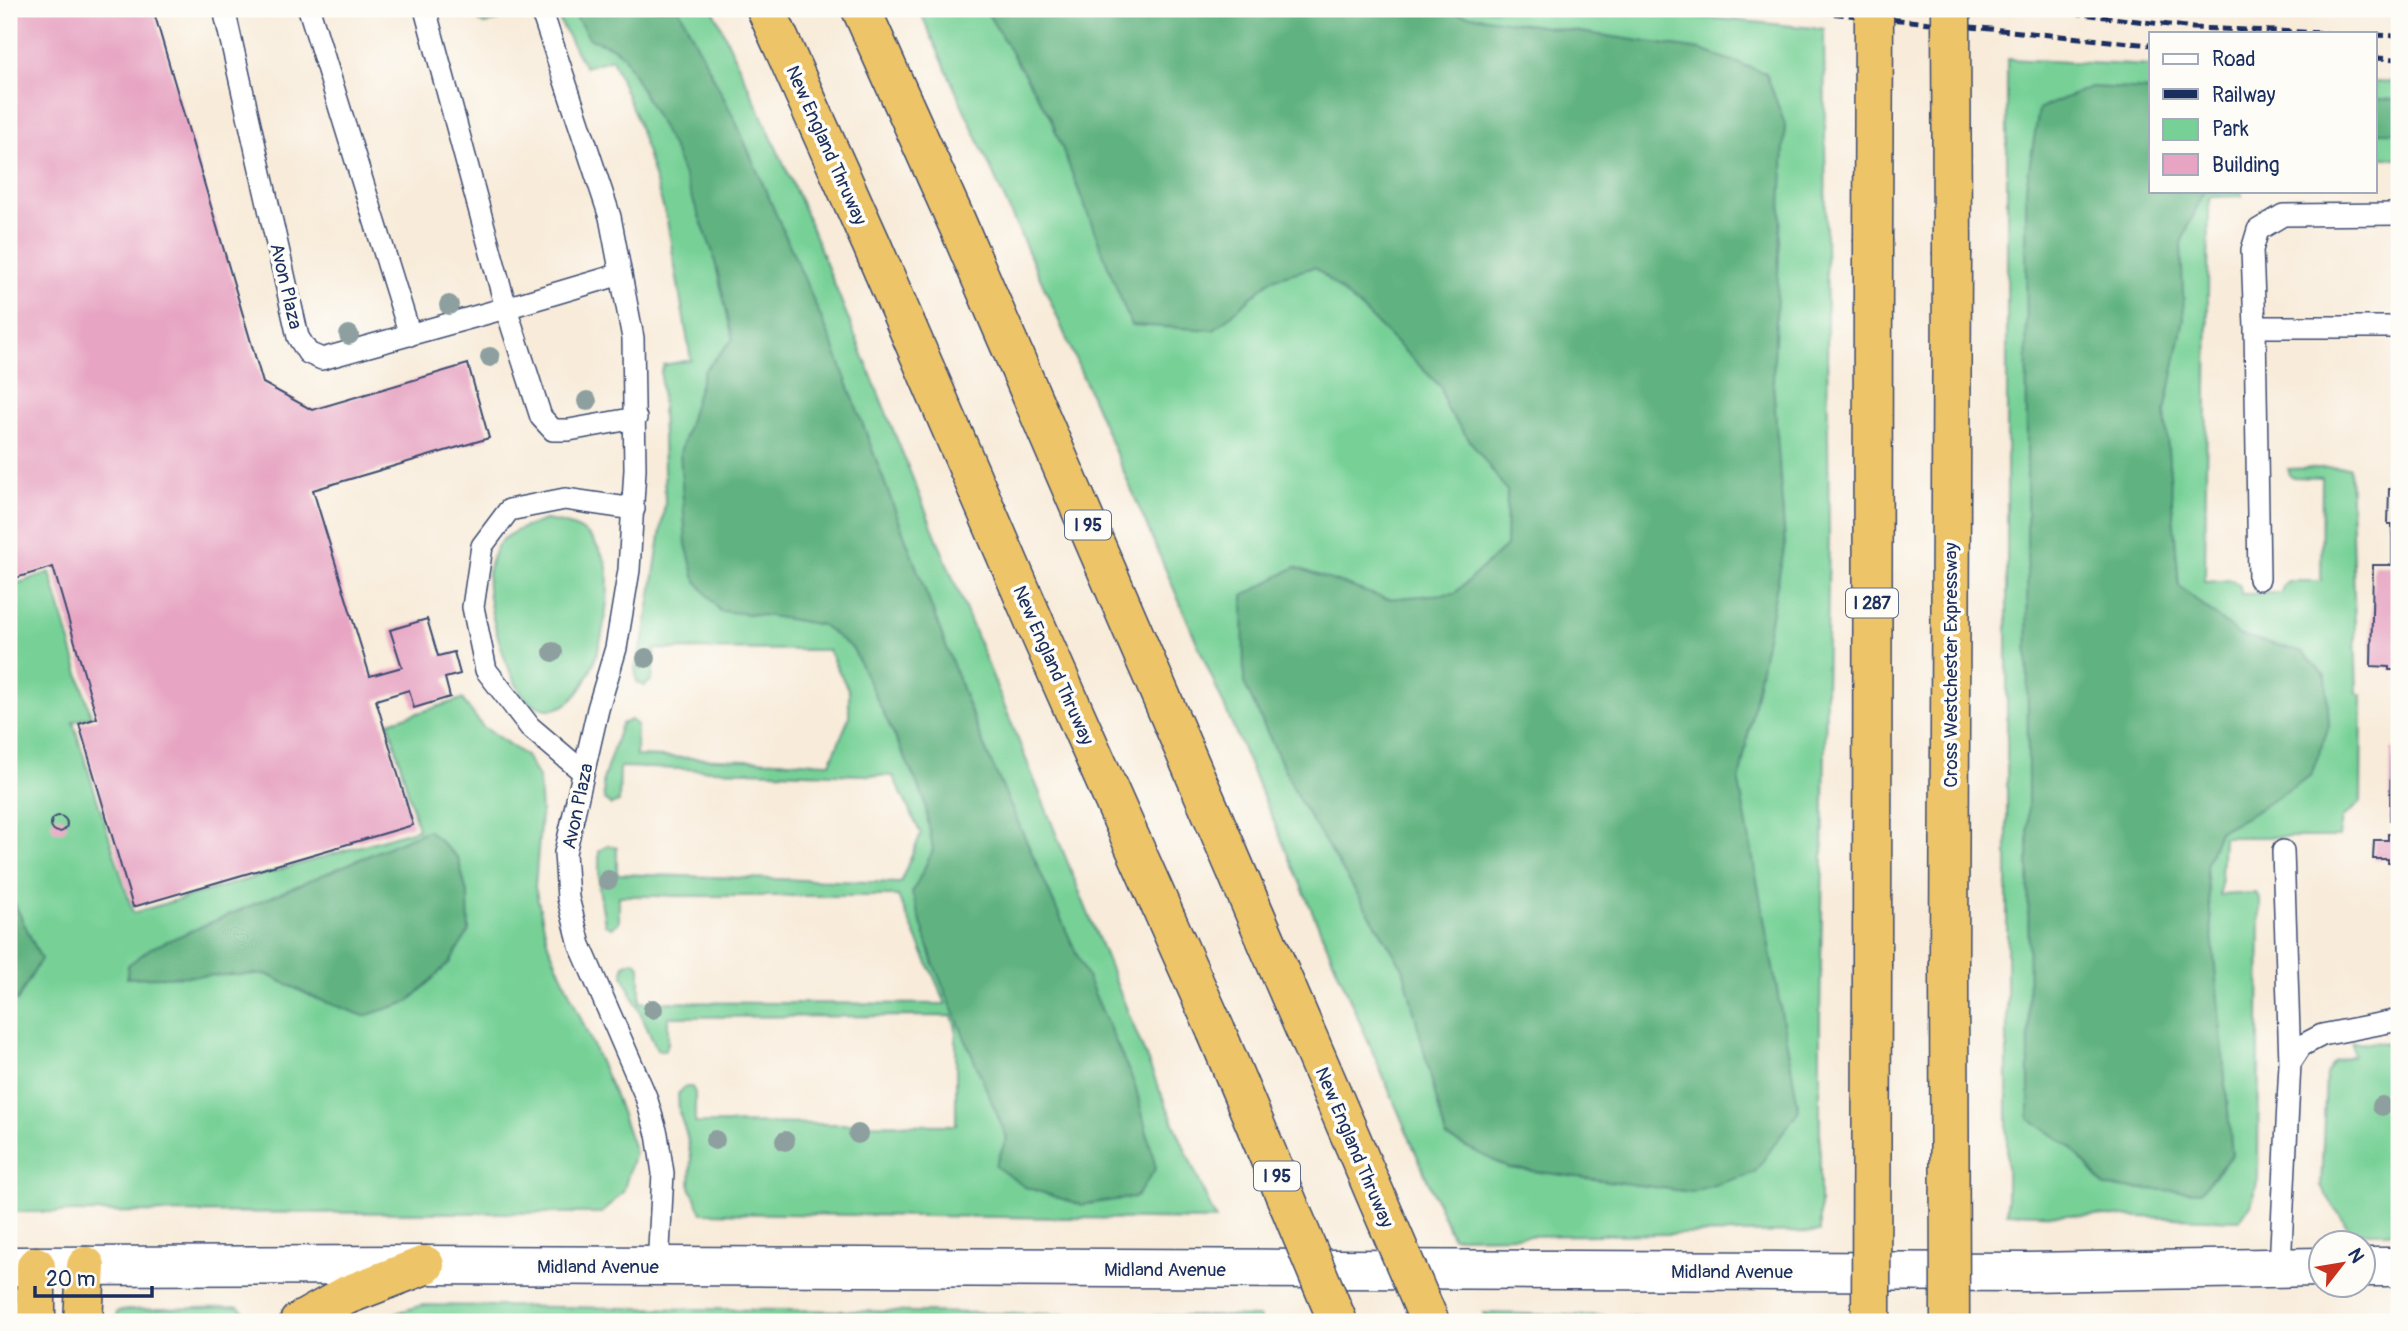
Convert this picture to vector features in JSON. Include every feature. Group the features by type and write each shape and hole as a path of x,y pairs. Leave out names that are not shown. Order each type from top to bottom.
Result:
{"highway":[{"name":"New England Thruway","path":"766,9 1216,1031 1338,1322"},
{"name":"New England Thruway","path":"861,9 963,235 1430,1322"},
{"name":"I 287","path":"1871,1322 1874,9"},
{"name":"Cross Westchester Expressway","path":"1950,1322 1951,9"},
{"path":"299,1322 346,1295 425,1265"},
{"path":"22,1266 36,1322"},
{"path":"83,1322 86,1266"}],"street":[{"name":"Midland Avenue","path":"22,1266 425,1265 2026,1272 2306,1267"},
{"path":"2376,1267 2399,1268"}],"lane":[{"name":"Avon Plaza","path":"224,9 298,337 308,353 322,359 621,274"},
{"path":"309,9 410,335"},
{"path":"425,9 506,308 541,417 553,430 569,430 636,418"},
{"name":"Avon Plaza","path":"538,9 544,18 610,217 634,338 636,418 634,509 629,570 616,648 598,709 565,853 568,898 580,945 646,1097 657,1134 663,1173 658,1267"},
{"path":"2259,579 2252,250 2258,230 2283,215 2399,214"},
{"path":"2255,327 2399,327"},
{"path":"583,772 530,727 486,670 473,607 482,546 509,510 565,499 634,509"},
{"path":"2280,1267 2290,1063 2283,851"},
{"path":"2290,1063 2301,1046 2322,1035 2399,1020"}],"green space":[{"path":"476,9 513,11 509,17 484,24 479,21"},
{"path":"553,9 713,9 804,209 1157,1084 1216,1220 702,1213 690,1187 691,1158 679,1112 678,1094 685,1087 692,1087 695,1093 695,1123 956,1125 956,1028 952,1016 668,1017 668,1044 664,1051 657,1050 623,975 624,965 634,961 640,966 640,1002 946,1004 898,896 619,896 619,922 612,928 605,924 599,888 599,851 608,845 617,848 617,874 900,883 921,834 893,776 620,767 619,802 610,805 604,799 603,780 621,724 631,720 637,725 636,756 830,763 849,718 849,691 828,650 655,649 652,680 644,686 637,682 635,668 645,634 665,503 661,372 664,365 691,360 667,220 637,120 612,59 585,67"},
{"path":"571,9 679,9 735,120 833,345 981,739 1135,1085 1156,1168 1136,1197 1081,1205 1025,1187 995,1166 1007,1138 934,965 912,893 933,850 924,798 853,649 822,625 720,611 695,579 686,544 680,453 704,371 733,339 713,253 674,150 623,55 610,46 590,39"},
{"path":"919,9 1616,9 1824,29 1829,534 1820,1018 1820,1232 1452,1237 1053,307"},
{"path":"985,9 1425,9 1701,50 1766,73 1785,125 1773,382 1785,544 1739,782 1799,1110 1754,1173 1691,1192 1509,1168 1446,1137 1403,968 1299,800 1244,683 1243,596 1295,567 1386,599 1455,593 1506,546 1507,491 1446,408 1441,387 1315,267 1272,279 1214,330 1131,325 1050,117"},
{"path":"2007,59 2149,66 2149,192 2242,192 2242,196 2209,197 2205,582 2232,580 2240,586 2241,594 2281,593 2283,585 2288,581 2321,581 2322,478 2291,477 2288,469 2350,467 2357,694 2362,694 2361,802 2342,818 2339,837 2223,837 2220,895 2256,893 2260,899 2258,1179 2251,1205 2239,1220 2007,1213"},
{"path":"2376,81 2399,82 2399,158 2376,158"},
{"path":"2091,87 2149,90 2149,192 2204,192 2181,243 2184,318 2165,412 2179,586 2239,635 2303,652 2326,677 2329,726 2311,775 2250,815 2219,831 2206,866 2232,1155 2200,1192 2105,1187 2071,1147 2029,1119 2026,187 2039,109"},
{"path":"2376,99 2399,100 2399,132 2376,132"},
{"path":"545,520 571,525 588,535 606,563 608,579 604,625 590,673 578,692 565,705 548,709 528,701 513,677 499,642 488,588 489,569 502,540"},
{"path":"50,572 91,716 73,722 133,913 418,829 389,722 462,699 482,726 526,756 539,779 541,814 535,887 548,944 616,1098 635,1152 623,1192 602,1213 9,1212 9,601 16,599 13,585"},
{"path":"428,830 458,858 468,897 469,931 450,962 408,1002 364,1016 315,998 266,974 127,978 128,965 151,948"},
{"path":"9,892 41,959 17,1001 9,1002"},
{"path":"2352,1042 2399,1043 2399,1232 2350,1230 2321,1187 2326,1074 2334,1062 2353,1055"},
{"path":"422,1305 1259,1317 1261,1322 368,1322"},
{"path":"238,1307 251,1319 249,1322 117,1322 116,1312 127,1310"},
{"path":"1484,1313 1819,1321 1819,1322 1488,1322"},
{"path":"2007,1319 2301,1322 2007,1322"}],"building":[{"path":"9,9 153,9 263,383 312,410 468,364 489,438 313,490 370,676 402,667 390,630 427,619 438,656 454,652 460,674 445,678 450,697 414,708 409,690 376,700 413,825 133,907 79,724 97,718 53,567 9,580"},
{"path":"2392,474 2399,474 2399,670 2371,666 2373,565 2392,565 2392,524 2388,524"},
{"path":"2391,749 2399,750 2399,820 2390,820"},
{"path":"59,816 65,818 65,830 59,832 53,830 51,824 53,818"},
{"path":"2388,834 2399,834 2399,863 2388,863 2388,859 2373,859 2374,840 2388,840"}],"railway":[{"path":"1789,9 2149,45"},
{"path":"2042,9 2193,28 2300,32"},
{"path":"2328,9 2399,12"},
{"path":"2376,35 2399,36"},
{"path":"2376,58 2399,59"}]}
